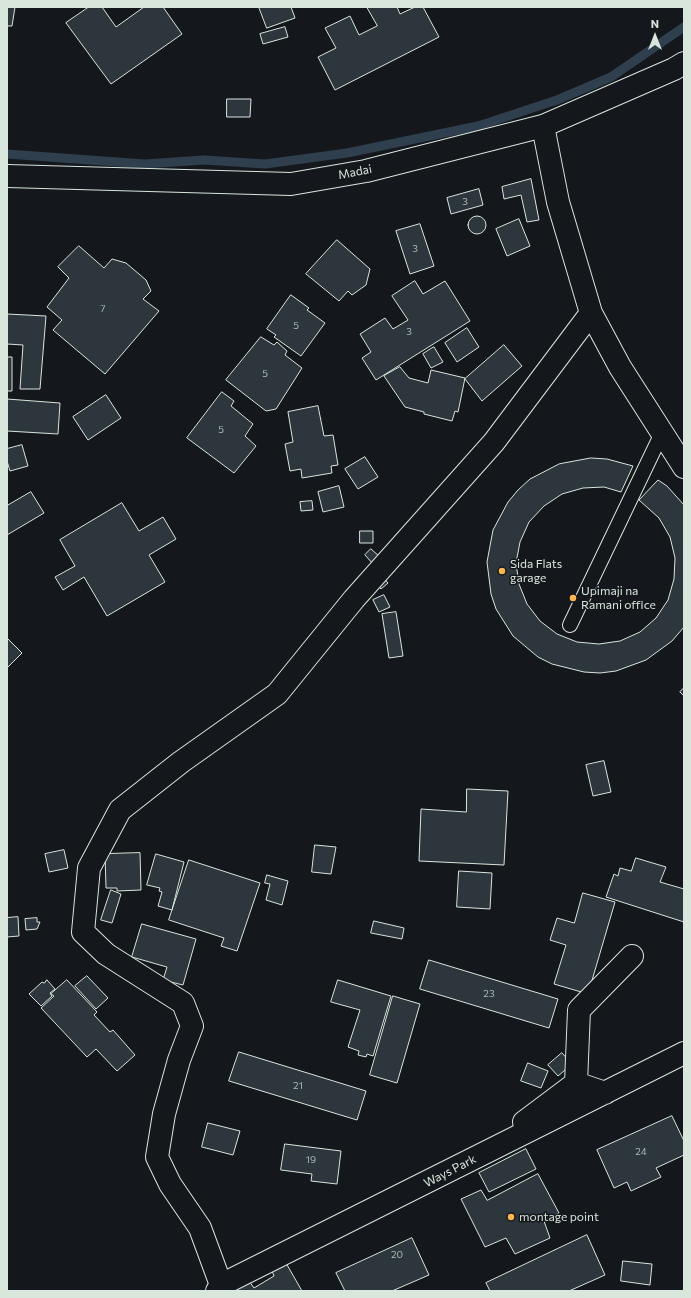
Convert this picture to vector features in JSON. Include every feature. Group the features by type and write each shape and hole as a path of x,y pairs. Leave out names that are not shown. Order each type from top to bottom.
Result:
{"street":[{"name":"Madai","path":"7,176 291,184 366,171 543,126 674,69 684,63"},
{"path":"543,126 558,202 591,313 620,367 684,467"},
{"path":"219,1288 200,1228 170,1184 157,1157 164,1114 179,1060 192,1026 183,1003 106,954 82,932 89,868 120,810 181,762 277,694 354,599 494,442 591,313"},
{"path":"576,1083 579,1010 632,956"},
{"name":"Ways Park","path":"219,1288 684,1053"},
{"path":"576,1083 605,1093"},
{"path":"479,1156 576,1083"}],"lane":[{"path":"570,625 662,433"}],"building":[{"path":"7,7 15,7 12,26 7,26"},
{"path":"89,7 102,7 116,27 144,7 163,7 182,34 111,84 66,23"},
{"path":"259,7 291,7 295,18 267,28"},
{"path":"367,7 397,7 400,14 415,7 423,7 439,37 335,90 318,57 336,48 325,28 350,16 359,35 377,26"},
{"path":"285,27 288,37 263,44 260,34"},
{"path":"227,99 251,99 250,117 227,117"},
{"path":"531,179 539,220 527,222 521,195 504,199 502,187"},
{"path":"479,189 483,205 451,214 447,198"},
{"path":"477,216 483,219 486,225 483,231 477,234 471,231 468,225 471,219"},
{"path":"519,219 530,246 507,256 496,229"},
{"path":"420,224 434,266 410,274 396,231"},
{"path":"337,240 370,269 366,285 352,295 348,291 339,301 306,274"},
{"path":"79,246 104,268 112,259 126,263 146,280 151,291 143,299 159,311 105,374 53,330 62,320 47,307 69,278 58,267"},
{"path":"415,281 423,294 445,281 470,321 376,380 362,358 371,352 360,334 385,318 393,329 408,320 392,296"},
{"path":"291,295 309,308 307,310 325,323 301,356 274,337 276,335 267,329"},
{"path":"7,314 46,316 40,389 20,389 23,345 7,344"},
{"path":"467,328 479,347 457,362 445,343"},
{"path":"261,337 274,345 277,342 287,351 285,355 302,368 276,409 266,411 226,380"},
{"path":"504,345 522,366 482,401 465,379"},
{"path":"434,347 443,362 431,368 423,354"},
{"path":"7,357 12,357 12,391 7,391"},
{"path":"400,367 409,378 428,383 431,370 465,378 458,412 455,411 452,421 424,414 424,412 405,407 384,376"},
{"path":"222,392 234,401 231,406 253,424 245,436 256,446 234,473 187,438"},
{"path":"106,395 121,418 88,440 73,417"},
{"path":"7,399 60,403 58,434 7,431"},
{"path":"318,406 324,436 333,435 338,465 331,466 332,473 302,478 301,469 290,471 285,444 293,442 288,412"},
{"path":"22,445 28,466 10,471 7,461 7,449"},
{"path":"365,457 378,477 358,489 345,469"},
{"name":"Sida Flats garage","path":"591,458 607,459 633,466 621,492 604,487 583,488 562,494 544,506 529,522 520,542 516,563 519,584 527,604 540,621 557,634 577,642 599,644 620,641 640,632 656,618 668,600 674,579 675,558 670,537 659,518 639,500 658,480 667,486 684,505 684,627 672,641 646,660 616,671 600,673 584,672 552,664 538,657 513,636 496,609 491,594 487,562 493,530 508,502 518,490 530,479 559,464"},
{"path":"339,486 344,507 323,512 318,492"},
{"path":"31,492 44,513 7,535 7,506"},
{"path":"312,501 313,510 301,511 300,502"},
{"path":"122,503 139,531 163,517 176,539 149,555 165,582 107,616 84,577 63,590 55,577 75,566 60,540"},
{"path":"360,531 373,531 373,543 360,543"},
{"path":"371,549 380,557 373,564 365,555"},
{"path":"379,573 388,583 381,589 373,579"},
{"path":"384,595 390,607 379,612 373,600"},
{"path":"396,612 403,656 389,658 382,614"},
{"path":"7,638 22,653 7,668"},
{"path":"684,688 684,696 680,692"},
{"path":"604,761 611,792 593,796 586,765"},
{"path":"467,789 508,791 504,865 419,861 421,809 466,812"},
{"path":"315,845 336,847 331,874 312,872"},
{"path":"64,850 68,868 49,872 45,854"},
{"path":"140,853 141,890 117,891 117,888 106,888 105,854"},
{"path":"156,854 184,862 172,910 158,906 162,892 159,891 160,888 147,885"},
{"path":"636,858 666,867 660,882 684,889 684,922 606,897 614,874 618,876 620,868 631,871"},
{"path":"189,860 260,883 237,951 221,946 224,938 169,920"},
{"path":"459,871 492,873 490,909 457,907"},
{"path":"267,875 288,881 282,905 266,900 270,884 265,883"},
{"path":"111,890 121,894 112,923 101,920"},
{"path":"583,893 615,902 588,994 554,984 566,945 550,940 557,918 574,923"},
{"path":"18,917 19,936 7,937 7,918"},
{"path":"37,918 37,922 40,922 37,929 26,930 25,919"},
{"path":"374,921 404,928 402,939 371,933"},
{"path":"142,924 196,939 183,985 163,980 167,967 132,957"},
{"path":"429,960 558,999 549,1028 420,989"},
{"path":"87,976 108,998 96,1009 75,986"},
{"path":"47,980 55,989 50,993 52,996 41,1006 29,994 42,982 44,983"},
{"path":"67,980 97,1012 94,1015 110,1032 113,1030 135,1055 117,1071 96,1049 87,1057 41,1008 54,996 51,994"},
{"path":"338,980 391,996 373,1056 367,1054 366,1057 358,1055 359,1051 348,1047 360,1010 331,1002"},
{"path":"393,996 420,1004 397,1083 370,1075"},
{"path":"239,1052 366,1091 357,1120 229,1081"},
{"path":"562,1053 572,1064 558,1076 548,1065"},
{"path":"528,1063 548,1071 541,1088 521,1081"},
{"path":"672,1116 684,1141 684,1155 656,1168 661,1177 631,1191 627,1182 614,1188 597,1150"},
{"path":"208,1123 240,1131 233,1155 202,1147"},
{"path":"285,1144 341,1151 337,1184 311,1181 312,1174 281,1170"},
{"path":"526,1149 536,1169 489,1192 479,1173"},
{"name":"montage point","path":"538,1174 559,1213 544,1221 550,1238 515,1254 506,1238 485,1247 461,1199 481,1190 487,1200"},
{"path":"587,1235 605,1275 569,1291 490,1291 486,1283"},
{"path":"412,1238 429,1275 392,1291 345,1291 336,1273"},
{"path":"623,1261 652,1264 650,1285 621,1281"},
{"path":"286,1263 302,1291 233,1291 249,1281 254,1288 274,1276 272,1271"}],"waterway":[{"path":"7,154 145,164 204,160 265,164 347,153 478,126 557,100 611,77 684,27"}],"place":[{"name":"Sida Flats garage","path":"502,571"},
{"name":"Upimaji na Ramani office","path":"573,598"},
{"name":"montage point","path":"511,1217"}]}
